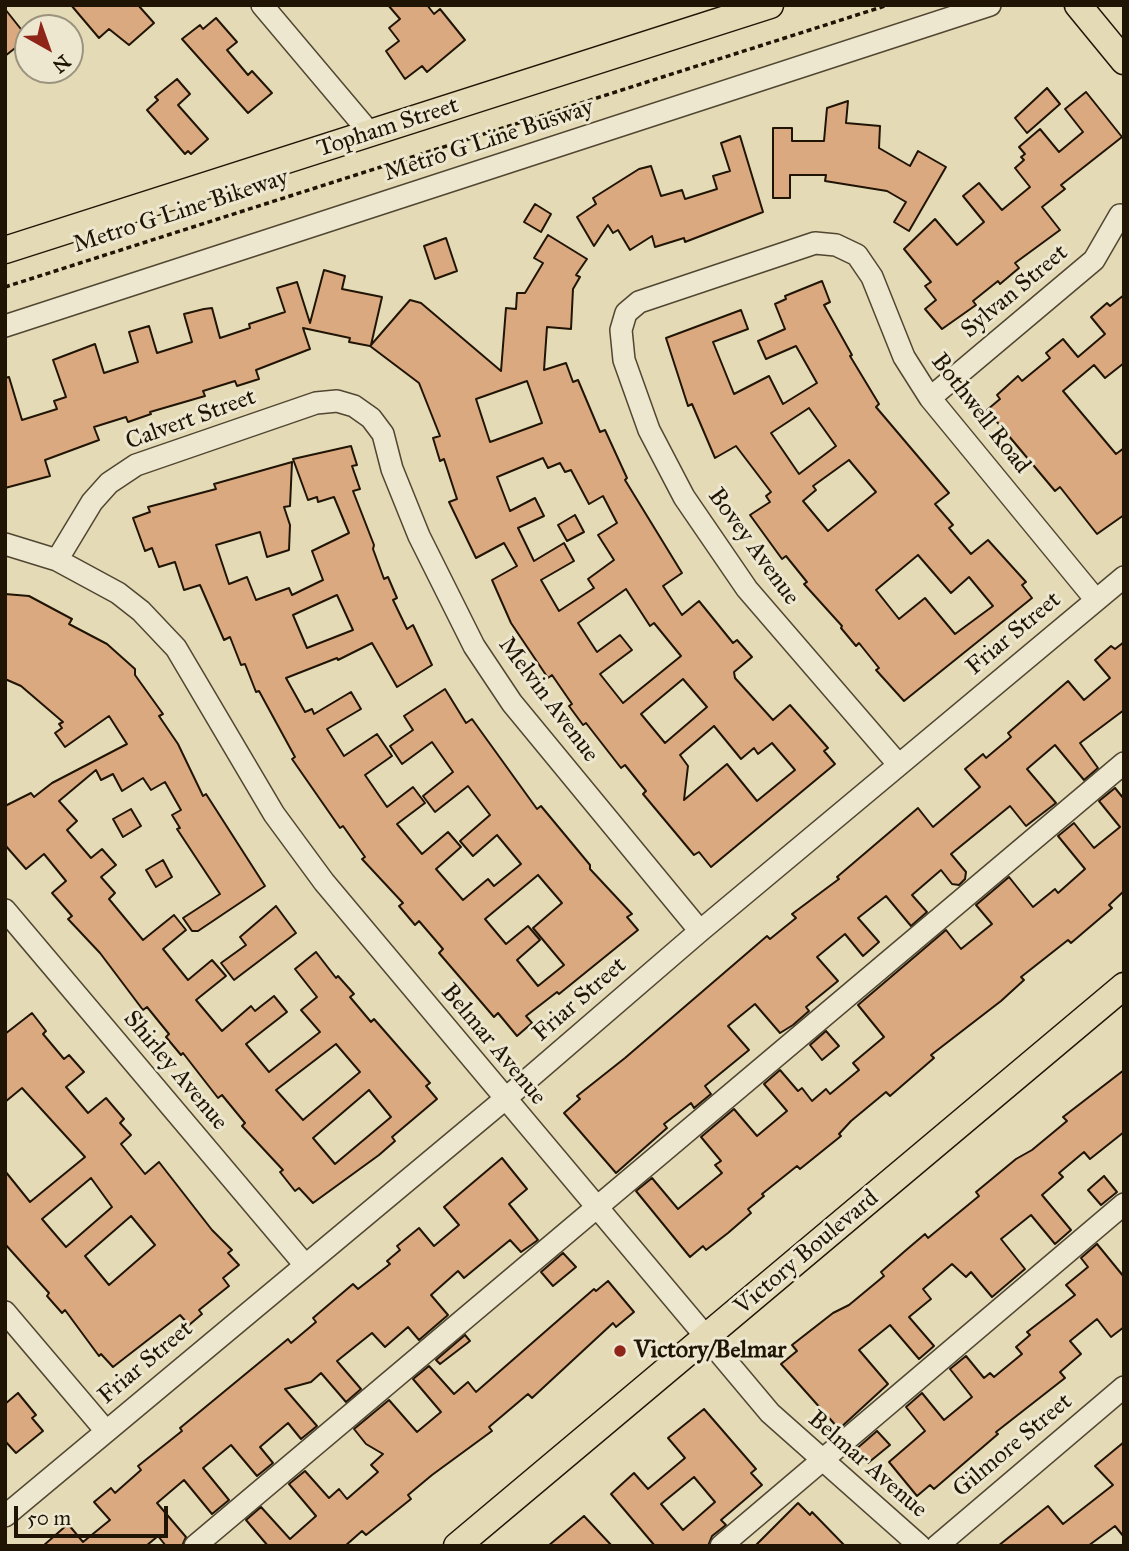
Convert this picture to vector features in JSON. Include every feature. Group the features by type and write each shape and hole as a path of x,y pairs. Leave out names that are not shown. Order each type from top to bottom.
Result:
{"main road":[{"name":"Topham Street","path":"5,250 770,5"},
{"path":"1078,5 1124,61"},
{"name":"Victory Boulevard","path":"457,1546 1124,986"}],"street":[{"path":"262,5 370,133"},
{"name":"Metro G Line Busway","path":"5,326 990,5"},
{"name":"Sylvan Street","path":"930,398 1094,260 1120,215"},
{"name":"Bothwell Road","path":"621,330 626,313 639,302 815,243 836,245 857,254 872,277 904,357 930,398 1096,600"},
{"name":"Bovey Avenue","path":"621,330 624,360 649,430 684,497 716,548 747,589 898,764"},
{"name":"Calvert Street","path":"57,560 92,502 109,483 136,465 316,403 337,401 354,406"},
{"name":"Melvin Avenue","path":"354,406 371,418 383,434 392,469 419,536 474,646 512,703 700,931"},
{"path":"5,544 57,560"},
{"name":"Belmar Avenue","path":"57,560 118,593 141,611 176,648 274,814 324,882 770,1413 920,1546"},
{"name":"Friar Street","path":"5,1516 1124,577"},
{"path":"195,1546 1124,763"},
{"name":"Shirley Avenue","path":"5,910 305,1265"},
{"path":"720,1546 1124,1204"},
{"path":"5,1312 106,1431"},
{"name":"Gilmore Street","path":"937,1546 1124,1387"}],"path":[{"name":"Metro G Line Bikeway","path":"5,287 888,5"}],"building":[{"path":"71,5 138,5 154,23 129,45 109,29 99,38 84,20 84,14 79,14"},
{"path":"388,5 427,5 434,14 440,9 465,40 427,72 422,66 405,79 386,51 399,41 389,28 400,19"},
{"path":"5,9 14,20 14,49 5,56"},
{"path":"216,18 237,42 227,50 248,75 252,71 272,93 248,113 182,39 200,25 203,29"},
{"path":"177,79 190,94 178,105 208,139 191,154 188,151 185,154 147,110 158,100 155,97"},
{"path":"1047,88 1060,104 1027,133 1015,118"},
{"path":"1086,92 1122,137 1061,185 1065,189 1042,207 1060,230 1015,263 1019,268 1000,284 998,281 973,301 976,305 942,329 925,309 936,300 925,286 931,282 904,249 935,219 957,245 984,222 963,196 979,183 1002,210 1030,187 1015,168 1024,160 1021,157 1025,154 1019,147 1040,129 1059,152 1083,132 1065,109"},
{"path":"848,101 846,123 880,126 879,148 910,166 918,151 946,167 909,231 894,222 906,202 887,191 825,181 826,175 790,175 790,198 773,198 773,128 792,128 792,141 824,141 827,108"},
{"path":"740,136 763,212 685,242 684,238 655,247 652,236 630,250 618,230 613,233 608,225 594,246 577,217 596,204 593,198 639,169 651,166 661,196 682,190 685,199 717,189 713,176 730,171 721,143"},
{"path":"535,204 551,214 541,232 524,222"},
{"path":"548,235 587,259 576,275 580,277 573,289 571,329 547,327 544,370 566,363 573,382 578,380 600,432 605,430 627,478 625,480 682,573 663,586 682,615 699,601 733,643 737,640 752,657 734,672 735,678 773,720 790,705 828,748 824,751 835,764 711,867 699,852 694,855 643,794 646,791 625,765 621,768 586,723 583,725 552,675 548,678 511,623 492,580 517,566 504,543 476,558 449,502 457,499 444,459 440,461 433,438 440,436 419,383 370,346 349,342 350,338 303,328 310,349 256,370 259,379 237,386 235,381 203,391 205,396 150,412 151,414 128,422 126,417 94,427 99,440 45,460 50,476 5,488 5,378 9,377 22,420 57,409 54,401 66,397 53,360 95,344 104,373 138,362 129,332 149,326 157,353 192,342 184,314 204,309 212,308 220,338 250,328 249,324 285,312 277,288 297,282 310,323 324,270 345,276 342,289 382,297 371,345 410,300 421,303 501,371 506,308 516,309 517,293 525,293 543,263 534,258","holes":["527,381 542,423 490,442 476,399","543,458 548,468 560,463 565,472 571,470 589,504 603,496 617,523 598,535 614,560 588,579 594,588 559,611 541,580 574,561 564,543 534,561 518,528 544,516 535,498 510,511 497,477","626,589 650,626 654,623 681,656 623,703 600,674 632,650 620,635 597,652 578,623","683,679 707,707 665,743 641,714","714,726 741,759 754,748 758,754 772,743 795,770 757,801 727,764 684,800 688,766 680,755"]},
{"path":"446,238 457,271 435,279 424,246"},
{"path":"822,281 830,302 824,305 879,404 876,407 949,493 935,504 953,525 949,528 971,554 988,540 1026,582 1022,585 1032,598 904,701 876,670 879,668 859,643 856,646 842,626 804,584 807,582 786,556 782,559 750,515 770,502 766,496 771,492 736,446 715,458 692,404 688,406 666,338 741,310 748,329 713,342 734,394 769,376 783,404 817,383 796,346 766,359 758,341 785,329 775,304 786,299 785,296","holes":["809,408 836,446 799,474 771,433","849,460 876,492 828,531 803,501 816,490 813,486","918,555 951,593 969,577 993,606 955,634 925,598 899,619 876,590"]},
{"path":"1124,295 1124,363 1105,378 1094,365 1063,391 1116,454 1124,448 1124,515 1097,534 1060,487 1055,491 987,410 1000,399 997,395 1018,376 1022,381 1050,358 1046,353 1063,339 1078,357 1105,334 1091,317 1107,303 1110,306"},
{"path":"351,446 357,465 352,466 360,489 353,491 384,579 388,577 397,598 393,600 407,629 413,625 432,665 397,687 372,643 338,660 337,658 286,678 305,712 312,709 314,714 351,692 361,709 327,729 344,756 377,734 392,756 365,775 387,807 413,787 425,803 397,824 422,854 448,832 461,847 436,869 463,900 488,879 494,886 521,864 497,835 473,856 460,841 490,815 468,786 435,812 423,796 453,772 432,742 402,764 390,746 413,730 404,716 445,689 466,723 472,719 537,809 541,806 590,865 590,869 632,914 627,917 638,930 559,994 557,992 526,1016 532,1023 517,1036 498,1013 494,1017 439,953 443,949 419,921 415,925 399,906 403,903 362,859 365,857 343,826 340,828 292,759 295,757 259,691 256,692 245,664 241,665 230,637 224,640 200,585 184,590 175,562 159,567 152,548 145,551 133,518 150,512 148,507 216,489 214,484 292,462 290,506 284,507 290,525 289,550 267,557 260,532 216,545 229,584 247,577 256,600 289,588 292,595 323,580 312,551 349,533 334,497 318,502 317,497 308,500 293,459","holes":["337,595 353,630 307,648 293,615","538,875 562,903 533,928 564,965 538,986 517,960 540,940 528,926 506,944 485,919"]},
{"path":"575,515 584,532 567,541 558,525"},
{"path":"5,594 29,596 72,619 69,624 107,644 135,669 135,675 163,714 159,716 178,744 203,796 206,794 265,886 198,931 192,931 183,918 220,894 177,829 180,828 172,815 181,810 165,782 151,790 143,778 122,791 113,774 101,780 96,770 59,801 77,821 67,830 91,858 102,849 116,865 101,877 115,893 109,899 143,940 174,915 186,930 163,949 188,980 212,960 226,976 196,1000 222,1031 251,1006 255,1011 274,996 287,1012 246,1044 269,1072 320,1032 301,1010 317,997 295,969 316,952 336,978 338,976 354,994 350,997 371,1022 374,1019 430,1083 426,1086 437,1099 392,1137 395,1141 379,1155 313,1203 299,1188 295,1191 280,1172 283,1170 242,1126 245,1123 222,1095 218,1098 183,1053 181,1055 166,1037 169,1034 147,1007 143,1010 100,953 68,919 72,916 52,893 66,881 44,854 26,869 5,845 5,806 31,793 34,797 52,783 127,744 109,716 65,747 55,733 62,728 59,724 63,722 21,686 5,679","holes":["336,1044 360,1072 303,1120 276,1090","369,1090 391,1117 335,1164 313,1138"]},
{"path":"1124,642 1124,710 1080,743 1098,768 1084,780 1055,745 1027,769 1056,803 1026,826 1010,806 951,854 966,872 965,879 959,885 952,884 941,870 912,895 927,912 911,926 886,896 858,918 879,942 863,956 845,934 817,957 838,981 806,1007 809,1011 793,1025 780,1033 755,1004 728,1026 749,1050 705,1086 711,1094 694,1108 691,1103 664,1124 667,1128 616,1173 564,1113 580,1099 577,1096 767,936 770,939 796,918 792,914 839,879 837,877 918,808 933,827 980,787 965,769 983,754 986,758 1011,737 1008,733 1068,681 1084,700 1110,678 1095,660 1111,646 1115,649"},
{"path":"1115,788 1124,799 1124,891 1109,905 1112,908 1071,943 1068,940 1021,977 1024,980 1001,1001 931,1055 934,1058 890,1096 886,1092 851,1121 839,1134 841,1136 800,1169 797,1166 762,1194 764,1196 748,1209 751,1213 728,1233 706,1250 703,1246 690,1257 636,1191 652,1178 678,1209 722,1173 715,1165 721,1161 701,1137 734,1109 757,1136 787,1111 764,1084 780,1070 798,1091 802,1088 812,1101 826,1089 830,1094 859,1070 853,1063 884,1037 858,1005 946,930 961,949 992,924 976,905 1009,877 1033,907 1055,889 1058,893 1085,869 1058,836 1074,823 1094,848 1120,827 1099,801"},
{"path":"131,809 141,826 123,837 113,819"},
{"path":"163,860 172,877 156,887 146,870"},
{"path":"276,906 296,933 234,980 221,963 246,945 240,937"},
{"path":"32,1013 46,1031 43,1034 64,1059 69,1055 84,1072 66,1087 88,1113 106,1098 124,1119 120,1123 131,1135 121,1144 145,1174 159,1162 212,1230 232,1250 228,1253 239,1265 223,1278 229,1286 199,1310 202,1314 189,1325 180,1315 113,1367 101,1354 99,1356 65,1310 62,1313 47,1296 49,1293 5,1244 5,1171 30,1202 85,1157 22,1088 5,1102 5,1034","holes":["91,1178 112,1207 66,1247 42,1219","131,1216 155,1245 109,1285 85,1256"]},
{"path":"826,1031 839,1046 822,1060 810,1045"},
{"path":"1124,1070 1124,1132 1090,1159 1084,1152 1059,1173 1063,1177 1042,1195 1071,1230 1055,1244 1031,1215 1001,1239 1025,1269 992,1297 971,1272 966,1277 952,1264 923,1289 931,1299 909,1317 934,1346 919,1359 890,1325 859,1350 888,1384 839,1429 781,1364 797,1351 792,1345 833,1313 849,1305 884,1276 881,1272 905,1251 925,1234 928,1238 979,1196 976,1192 1016,1159 1032,1150 1067,1121 1063,1117"},
{"path":"502,1158 527,1189 509,1204 538,1240 521,1252 510,1240 464,1278 458,1271 431,1295 448,1315 419,1340 408,1327 385,1347 372,1333 337,1361 361,1389 346,1402 321,1373 311,1382 285,1389 317,1426 301,1439 288,1423 260,1447 273,1463 257,1476 231,1445 203,1468 229,1500 212,1514 184,1480 157,1503 186,1537 182,1546 166,1546 158,1536 146,1546 43,1546 68,1524 83,1542 110,1520 94,1502 111,1488 115,1493 141,1470 138,1466 182,1431 180,1428 288,1339 291,1343 316,1322 313,1318 353,1284 358,1289 390,1264 387,1261 400,1250 397,1246 419,1228 434,1246 459,1225 444,1207"},
{"path":"1104,1176 1117,1192 1101,1205 1088,1190"},
{"path":"1097,1244 1124,1277 1124,1327 1111,1337 1097,1319 1070,1341 1081,1354 1060,1372 1065,1378 996,1432 998,1434 934,1489 930,1485 917,1496 889,1462 925,1431 906,1407 922,1393 944,1420 972,1397 950,1369 966,1356 984,1378 990,1373 994,1377 1022,1354 1016,1347 1030,1335 1027,1332 1075,1295 1066,1285 1088,1267 1081,1258"},
{"path":"563,1253 576,1267 553,1286 541,1272"},
{"path":"608,1281 634,1312 616,1327 613,1323 532,1398 528,1394 489,1427 492,1431 432,1475 408,1495 411,1499 366,1535 362,1531 345,1546 268,1546 246,1520 261,1507 290,1539 316,1516 289,1484 305,1471 329,1498 339,1489 347,1499 378,1472 371,1465 383,1454 366,1444 354,1429 389,1400 417,1432 441,1412 413,1379 429,1366 454,1394 468,1382 476,1392 594,1289 596,1291"},
{"path":"465,1335 470,1341 440,1364 436,1360"},
{"path":"18,1393 36,1415 32,1418 43,1431 16,1453 5,1441 5,1404"},
{"path":"704,1409 756,1469 751,1473 762,1485 721,1520 726,1525 712,1536 708,1546 655,1546 611,1494 634,1473 648,1489 685,1458 668,1438","holes":["694,1477 715,1502 683,1530 661,1504"]},
{"path":"877,1431 890,1445 868,1463 854,1451"},
{"path":"1124,1442 1124,1537 1115,1526 1088,1546 998,1546 1048,1506 1063,1524 1113,1485 1095,1466"},
{"path":"798,1503 810,1515 812,1512 845,1546 755,1546"},
{"path":"584,1516 612,1546 548,1546"}],"place":[{"name":"Victory/Belmar","path":"620,1351"}]}
